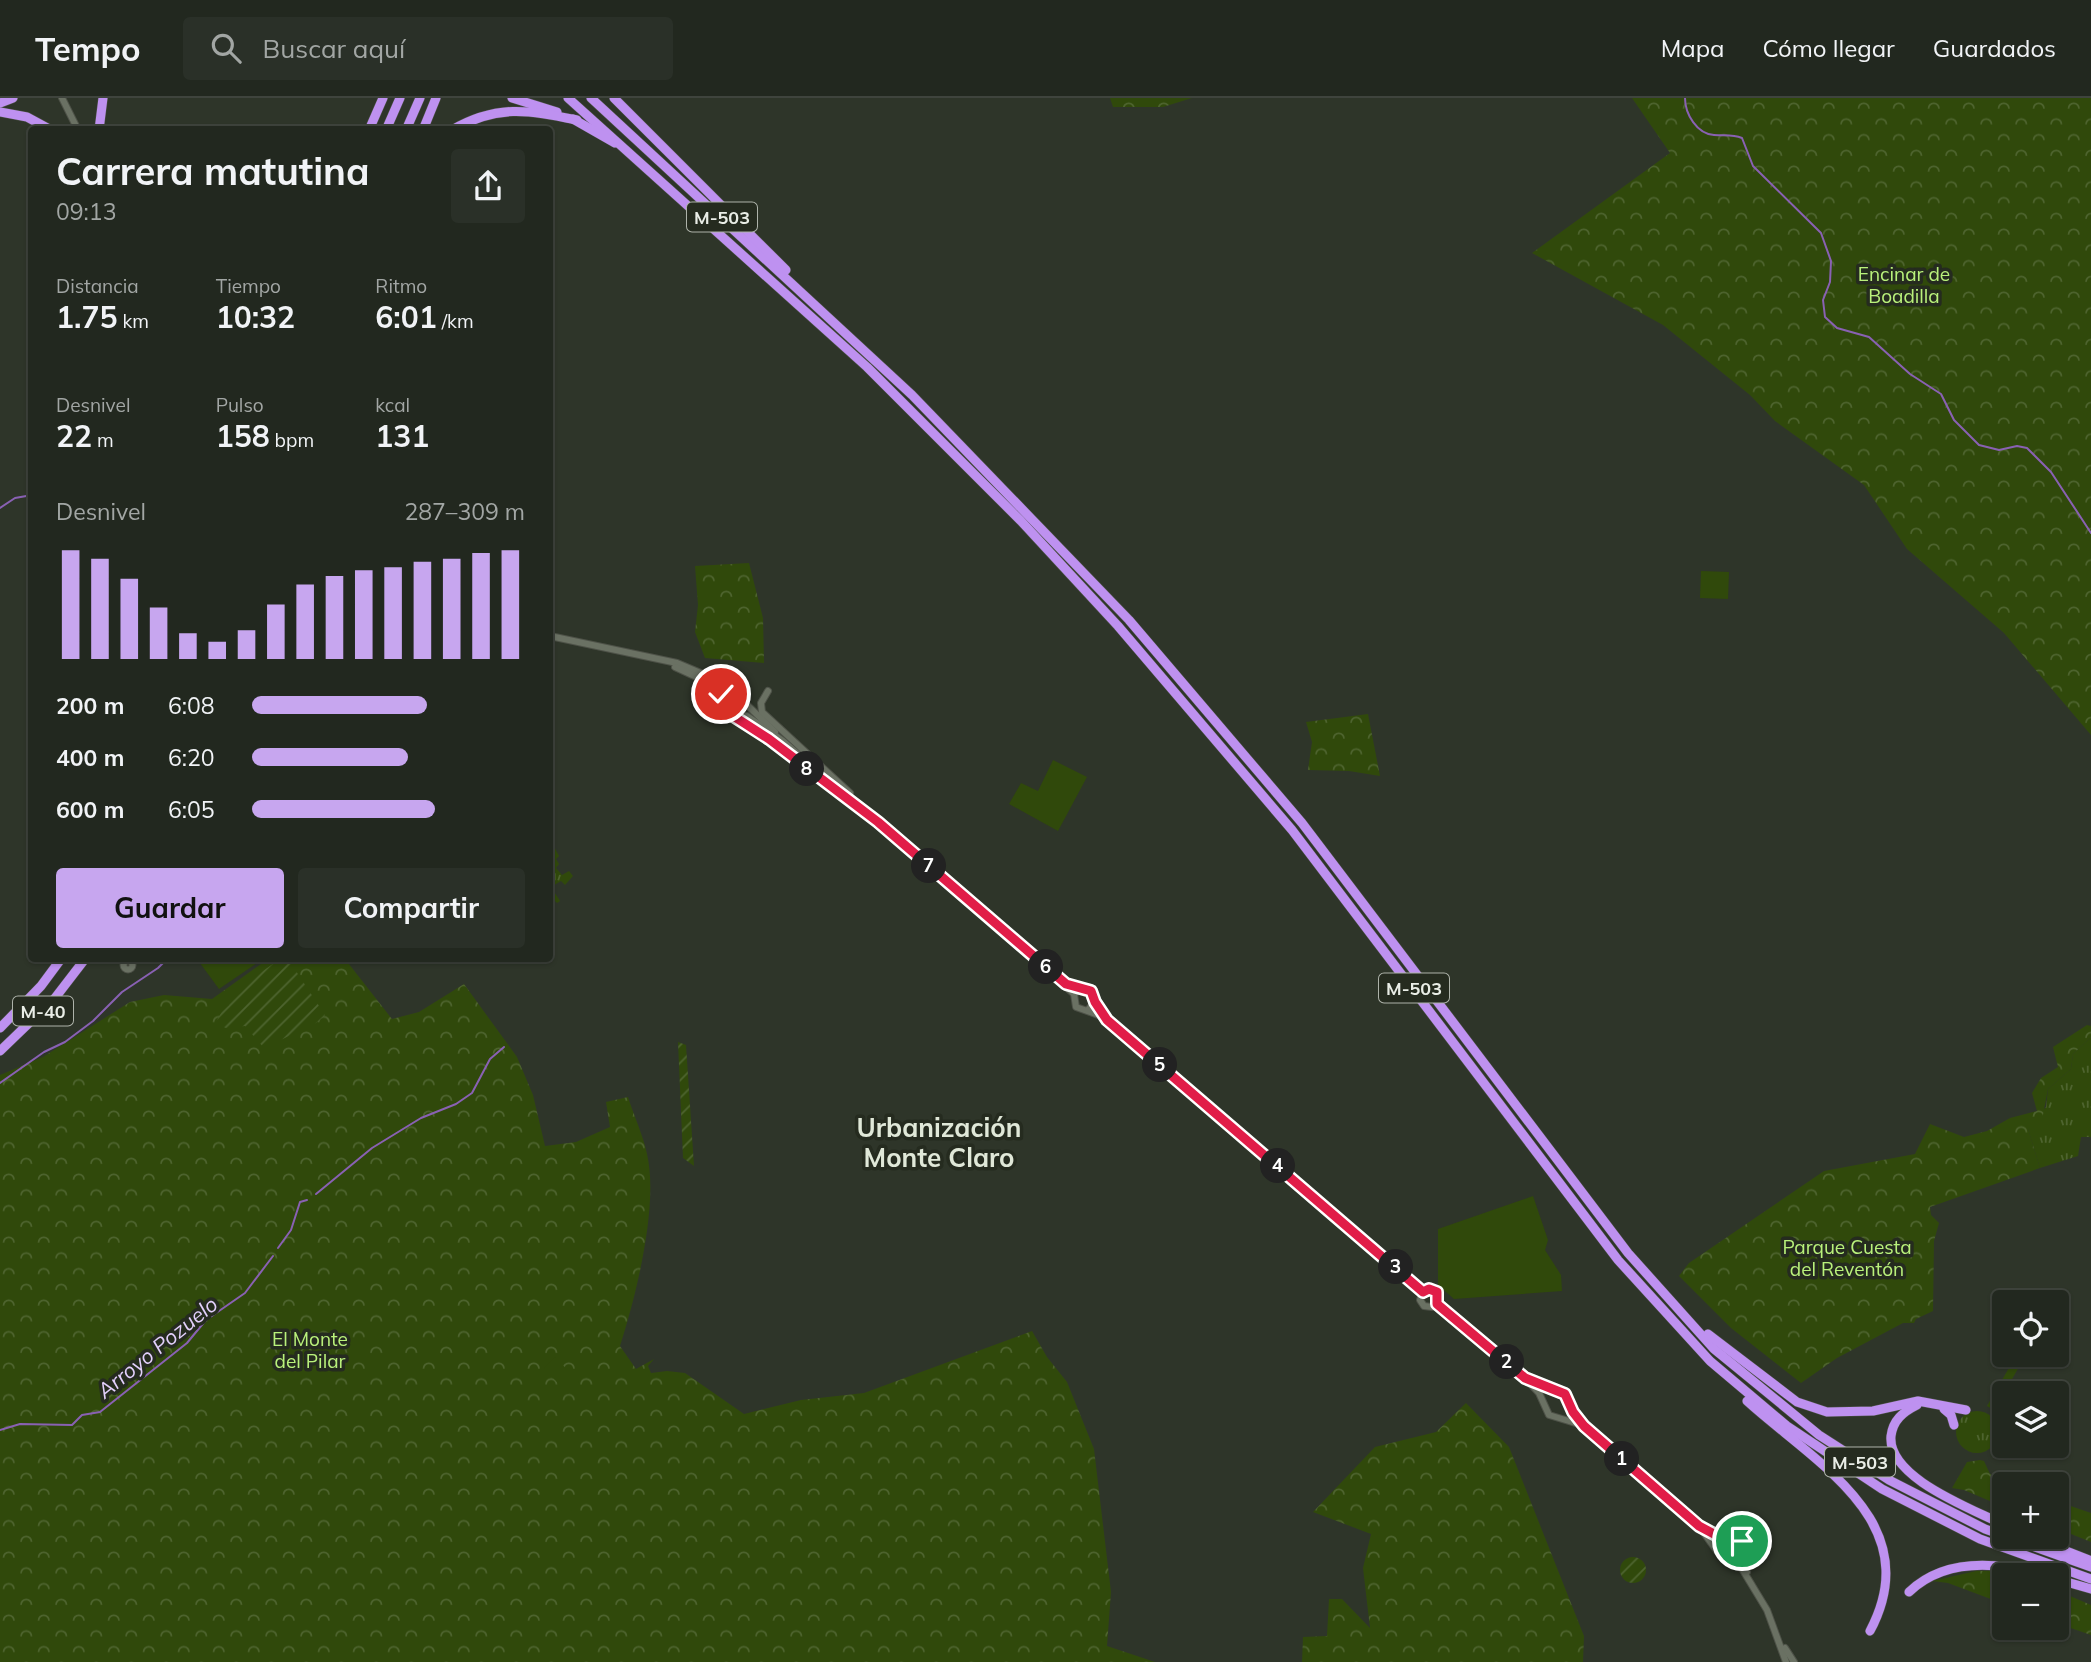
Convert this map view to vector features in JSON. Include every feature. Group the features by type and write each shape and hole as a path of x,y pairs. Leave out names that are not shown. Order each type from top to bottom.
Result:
{"highway":[{"path":"0,103 13,98"},
{"path":"100,126 103,98"},
{"path":"371,126 383,98"},
{"path":"388,126 400,98"},
{"path":"408,126 419,98"},
{"path":"425,126 436,98"},
{"name":"M-503","path":"512,98 576,120 619,146"},
{"name":"M-503","path":"568,98 866,368 1021,521 1118,626 1250,778 1335,884 1618,1260 1747,1401 1854,1494 1871,1516 1882,1541 1887,1576 1884,1600 1870,1631"},
{"name":"M-503","path":"591,98 852,338 1029,513 1213,716 1354,890 1583,1195 1666,1298 1714,1349 1758,1388 1843,1452 1918,1496 1976,1525 2091,1567"},
{"path":"606,98 656,140"},
{"path":"614,98 739,220 843,325 852,338"},
{"path":"461,126 482,116 506,110 576,120"},
{"path":"0,112 27,117 44,126"},
{"name":"M-40","path":"0,1028 41,986 59,962"},
{"name":"M-40","path":"0,1051 55,998 83,962"},
{"path":"1666,1298 1720,1345 1797,1402 1827,1412 1844,1413 1873,1411 1918,1401 1966,1410"},
{"name":"M-503","path":"1710,1361 1787,1426 1882,1489 1980,1539 2091,1579"},
{"path":"1954,1425 1951,1415 1935,1405 1918,1405 1908,1409 1894,1423 1891,1434 1896,1457 1906,1470 1921,1482 1992,1519"},
{"path":"2061,1549 2091,1561"},
{"path":"1909,1592 1934,1574 1971,1564 1992,1564"},
{"path":"2069,1583 2091,1589"}],"street":[{"path":"62,98 76,126"},
{"path":"553,637 685,666 743,691 746,704 783,741 1066,984 1074,994 1076,1007 1106,1018"},
{"path":"643,656 694,675 720,696 721,706 878,822"},
{"path":"720,696 731,687"},
{"path":"768,691 761,703 762,712 833,775 878,822"},
{"path":"733,713 746,704"},
{"path":"733,713 747,716 783,741"},
{"path":"1066,984 1091,991 1106,1018 1423,1292"},
{"path":"1074,994 1080,989"},
{"path":"1088,1010 1095,1002"},
{"path":"1437,1304 1432,1307 1424,1306 1420,1297 1423,1292 1429,1289 1437,1292 1437,1304 1525,1378 1539,1393 1545,1412 1584,1426"},
{"path":"1525,1378 1565,1394 1584,1426 1699,1526 1724,1555 1747,1572"},
{"path":"1542,1403 1546,1394 1556,1390"},
{"path":"1558,1417 1566,1412 1569,1404"},
{"path":"1699,1526 1724,1540 1747,1572"},
{"path":"1716,1547 1724,1540"},
{"path":"1724,1555 1742,1541 1739,1555 1780,1641 1794,1662"},
{"path":"1780,1641 1786,1662"}],"green space":[{"path":"1110,98 1192,98 1163,107 1113,107"},
{"name":"Encinar de Boadilla","path":"1632,98 2091,98 2091,735 2004,633 1907,549 1864,485 1775,421 1750,395 1663,325 1532,253 1670,153"},
{"path":"749,563 763,618 764,663 705,658 695,632 698,605 695,566"},
{"path":"1701,571 1729,572 1728,599 1700,598"},
{"path":"1368,714 1380,776 1349,771 1308,770 1312,742 1306,722"},
{"path":"1053,760 1087,777 1058,831 1009,804 1021,783 1038,791"},
{"path":"553,845 559,856 556,859 559,864 556,868 562,875 569,871 573,876 565,885 561,881 553,886"},
{"path":"553,890 560,901 557,903 553,899"},
{"path":"199,962 259,962 219,989"},
{"name":"El Monte del Pilar","path":"264,962 347,962 392,1019 419,1012 464,984 517,1057 533,1095 545,1146 576,1142 610,1127 606,1102 628,1097 645,1147 650,1175 650,1198 644,1250 620,1346 636,1369 654,1359 648,1366 651,1373 685,1373 744,1414 801,1400 864,1393 1032,1331 1047,1357 1067,1382 1094,1449 1111,1592 1107,1646 1155,1662 0,1662 0,1075 43,1057 130,1002 164,995 212,999"},
{"path":"276,962 290,962 325,1015 316,1023 264,1048 245,1026 226,1028 215,1024 229,1005 225,997"},
{"name":"Parque Cuesta del Reventón","path":"2087,1025 2091,1026 2091,1037 2073,1054 2071,1069 2048,1089 2042,1120 2028,1129 2040,1168 1930,1207 1931,1215 1939,1223 1934,1241 1933,1311 1916,1319 1914,1323 1903,1323 1837,1358 1801,1383 1731,1328 1679,1276 1689,1263 1824,1171 1915,1154 1930,1124 1964,1137 1987,1131 2010,1118 2037,1111 2032,1093 2041,1078 2058,1067 2053,1047"},
{"path":"2091,1037 2091,1137 2081,1137 2078,1156 2040,1168 2028,1129 2046,1107 2048,1089 2071,1069 2073,1054"},
{"path":"678,1042 686,1045 694,1166 683,1158"},
{"path":"1533,1196 1548,1240 1545,1250 1561,1275 1562,1291 1454,1299 1438,1285 1438,1229"},
{"path":"555,1357 579,1382 568,1394 544,1368"},
{"path":"2010,1367 2019,1367 2011,1381 2001,1381"},
{"path":"1466,1403 1509,1447 1584,1636 1583,1662 1302,1662 1303,1637 1327,1636 1329,1599 1342,1599 1370,1628 1363,1568 1371,1534 1313,1512 1375,1447 1436,1432"},
{"path":"1969,1413 1985,1413 1992,1417 1992,1447 1977,1453 1969,1451 1962,1447 1958,1440 1958,1424 1962,1417"},
{"path":"1984,1461 1992,1475 1992,1502 1952,1488 1967,1462"},
{"path":"2069,1505 2091,1513 2091,1542 2069,1533"},
{"path":"1633,1557 1642,1561 1646,1570 1642,1579 1633,1583 1624,1579 1620,1570 1624,1561"},
{"path":"1976,1571 1992,1571 1992,1600 1948,1583 1932,1581"},
{"path":"2069,1596 2091,1605 2091,1635 2069,1627"}],"waterway":[{"path":"1685,98 1690,116 1697,127 1708,134 1742,138 1753,166 1821,233 1831,261 1830,282 1823,300 1825,317 1837,328 1869,337 1910,374 1941,394 1954,420 1979,445 1999,450 2017,446 2027,448 2051,472 2091,533"},
{"path":"0,508 15,498 28,496"},
{"path":"0,1083 44,1052 65,1042 93,1021 122,992 164,962"},
{"name":"Arroyo Pozuelo","path":"316,1194 372,1148 421,1118 456,1104 472,1093 490,1059 504,1047"},
{"name":"Arroyo Pozuelo","path":"278,1248 291,1230 300,1202 307,1200"},
{"name":"Arroyo Pozuelo","path":"0,1430 20,1424 72,1425 82,1415 100,1412 187,1343 206,1320 245,1293 273,1256"}],"district":[{"name":"Urbanización Monte Claro","path":"939,1142"}],"route":[{"path":"721,694 720,702 724,710 769,739 878,822 1066,984 1091,991 1107,1020 1423,1292 1429,1289 1437,1292 1437,1304 1525,1378 1565,1394 1573,1412 1584,1426 1699,1526 1729,1542 1732,1547 1742,1541"}]}
